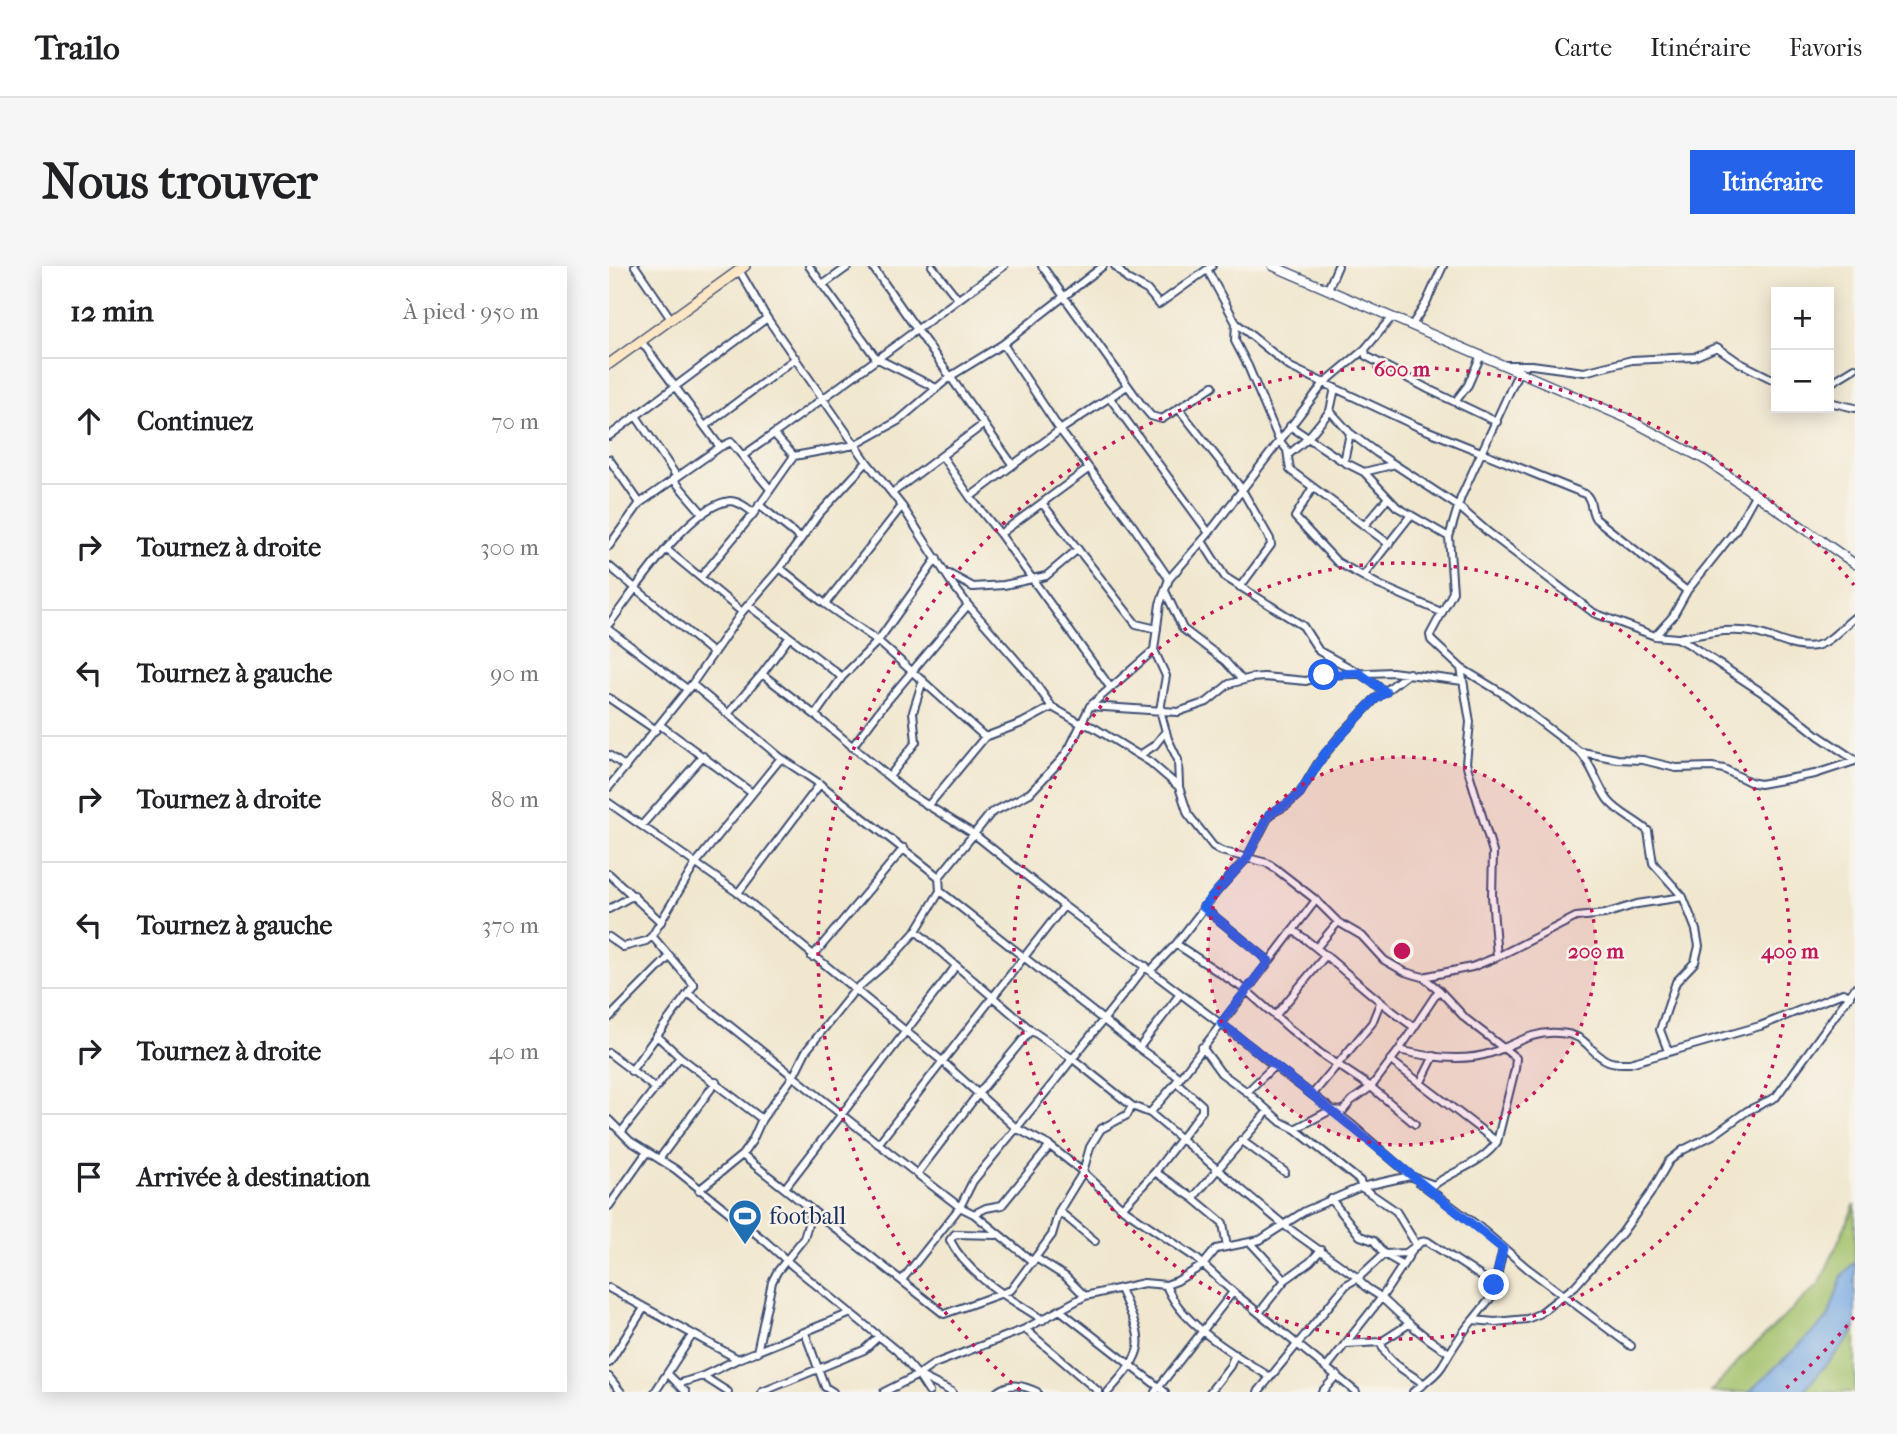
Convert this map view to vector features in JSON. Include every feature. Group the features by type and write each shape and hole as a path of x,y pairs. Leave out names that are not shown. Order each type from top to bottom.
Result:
{"main road":[{"path":"611,359 641,341 742,268"}],"street":[{"path":"809,266 876,358 936,388"},
{"path":"824,284 849,266"},
{"path":"872,266 1012,464"},
{"path":"932,266 958,299"},
{"path":"1042,266 1151,416 1158,419 1179,409 1213,386"},
{"path":"701,577 754,513 794,456 855,445 898,421 951,376 1003,344 1103,266"},
{"path":"1115,266 1127,279 1147,290 1159,304 1210,268 1236,323 1290,366 1416,426 1484,451 1588,496 1592,514 1596,519 1687,591"},
{"path":"1273,266 1638,424 1709,462 1855,564"},
{"path":"1328,289 1338,266"},
{"path":"1412,325 1426,303 1443,266"},
{"path":"637,267 671,318"},
{"path":"744,455 824,400 998,267"},
{"path":"742,268 767,318 867,462 902,506 968,605 1030,676 1052,707 1140,755 1179,787"},
{"path":"884,1392 934,1364 1025,1329 1084,1296 1144,1283 1166,1285 1203,1265 1212,1252 1260,1240 1305,1211 1361,1187 1410,1176 1434,1185 1448,1175 1458,1174 1489,1152 1497,1142 1516,1058 1466,1019 1423,977 1392,965 1362,936 1338,922 1316,900 1267,863 1221,851 1207,841 1188,814 1179,787 1178,760 1165,731 1160,710 1166,676 1154,650 1160,604 1169,579 1209,533 1324,383 1365,349 1392,317"},
{"path":"609,436 767,318"},
{"path":"1236,323 1235,341 1288,455 1290,470 1389,544"},
{"path":"641,341 720,447"},
{"path":"1003,344 1060,430 1133,526 1169,579"},
{"path":"1506,365 1532,365 1584,372 1632,360 1696,356 1717,347 1740,363 1771,378"},
{"path":"1365,349 1366,356 1497,422"},
{"path":"1455,402 1468,385 1481,355"},
{"path":"705,426 796,358"},
{"path":"1834,381 1855,368"},
{"path":"1520,371 1458,506 1449,537 1453,592 1430,635 1431,640 1461,667 1502,693 1580,752 1589,762 1613,806 1648,831 1653,863 1683,897 1696,930 1699,952 1695,962 1676,982 1664,1017 1660,1030 1668,1051"},
{"path":"969,497 1060,430 1127,386"},
{"path":"1288,455 1307,439 1330,411 1335,388"},
{"path":"1110,398 1209,533"},
{"path":"1834,403 1855,408"},
{"path":"1179,409 1241,488 1268,533 1271,545 1240,587"},
{"path":"1330,411 1350,433 1393,465 1458,506 1489,533 1594,612 1655,636 1677,638 1719,632 1749,632 1779,642 1814,646 1825,641 1855,617"},
{"path":"636,416 675,478 703,514"},
{"path":"892,493 984,425"},
{"path":"1290,426 1363,472 1387,499 1449,537"},
{"path":"1344,462 1350,433"},
{"path":"774,434 794,456"},
{"path":"609,546 641,503 729,441 744,455 770,489"},
{"path":"942,456 969,497 1000,534 1109,687"},
{"path":"609,459 641,503"},
{"path":"609,788 689,687 742,612 781,568 800,538 834,496 867,462"},
{"path":"1363,472 1393,465"},
{"path":"1000,534 1088,469"},
{"path":"1313,487 1295,514 1298,522 1332,558 1379,586 1441,612"},
{"path":"1655,636 1673,616 1687,591 1735,531 1755,495"},
{"path":"1363,526 1387,499"},
{"path":"609,624 677,535 703,514 730,501 754,513"},
{"path":"1042,503 1136,624 1157,629"},
{"path":"759,505 800,538"},
{"path":"825,604 902,506"},
{"path":"1364,575 1411,515"},
{"path":"1202,541 1225,578 1303,626 1319,651 1359,673 1386,692"},
{"path":"666,549 742,612"},
{"path":"947,573 974,587 1004,585 1046,576 1077,549"},
{"path":"815,715 842,677 878,641 937,558"},
{"path":"609,566 713,653"},
{"path":"781,568 825,604 878,641 985,737"},
{"path":"1165,591 1183,629 1225,661 1242,680"},
{"path":"748,605 842,677"},
{"path":"852,747 968,605"},
{"path":"609,630 728,714 781,758 820,784 939,877"},
{"path":"728,714 789,638"},
{"path":"1677,638 1772,699 1855,760"},
{"path":"699,1190 742,1155 753,1141 762,1119 794,1075 806,1051 854,990 890,960 915,931 940,891 939,877 991,813 1030,793 1070,747 1090,706 1154,650"},
{"path":"1461,667 1470,722 1466,763 1493,852 1492,896 1497,957"},
{"path":"1090,706 1178,712 1207,702 1229,684 1272,677 1307,681 1324,675 1409,673 1463,681"},
{"path":"902,1280 960,1207 973,1181 1073,1059 1102,1019 1149,968 1176,944 1203,907 1247,858 1269,814 1300,793 1325,753 1374,700 1409,673"},
{"path":"762,674 889,778 974,834 1064,906 1221,1023 1351,1124 1410,1176 1631,1346"},
{"path":"889,778 916,742 913,712 923,680"},
{"path":"609,698 703,756 752,793"},
{"path":"928,806 985,737 1052,707"},
{"path":"1140,755 1155,745 1165,731"},
{"path":"1580,752 1617,759 1643,760 1677,768 1724,769 1760,784 1815,774 1855,760"},
{"path":"609,755 626,767"},
{"path":"642,825 703,756"},
{"path":"609,937 623,947 646,941 652,936 696,863 781,758"},
{"path":"738,894 820,784"},
{"path":"609,803 738,894 942,1061 1016,1128 1050,1146 1122,1208 1203,1265 1356,1392"},
{"path":"812,957 904,848"},
{"path":"609,874 661,922"},
{"path":"940,891 1139,1048 1178,1080 1202,1105 1202,1111 1155,1172 1122,1208"},
{"path":"609,909 634,895"},
{"path":"1423,977 1472,967 1576,917 1605,914 1637,904 1683,897"},
{"path":"1150,1113 1316,900"},
{"path":"878,1144 1064,906"},
{"path":"1203,907 1269,961"},
{"path":"1317,947 1338,922"},
{"path":"1293,930 1317,947 1380,1003 1414,1027"},
{"path":"915,931 1031,1030 1132,1106 1150,1113 1284,1224 1382,1297 1429,1341 1448,1352"},
{"path":"631,1071 694,985 652,936"},
{"path":"1176,944 1247,991 1321,1054 1371,1087 1415,1124"},
{"path":"1275,1016 1326,955"},
{"path":"609,1018 670,956"},
{"path":"785,1188 956,966"},
{"path":"1473,1320 1495,1322 1527,1319 1539,1314 1575,1286 1622,1233 1650,1194 1669,1161 1747,1111 1776,1097 1855,988"},
{"path":"1295,1129 1331,1110 1343,1111 1351,1101 1371,1087 1439,990"},
{"path":"688,993 960,1207 974,1214 1034,1260 1066,1277 1084,1296"},
{"path":"1399,1050 1434,1056 1490,1054 1532,1034 1543,1032 1573,1035 1583,1039 1609,1061 1630,1063 1760,1026 1843,993 1850,996"},
{"path":"1139,1048 1180,994"},
{"path":"1312,1096 1372,1023 1380,1003"},
{"path":"917,1174 1031,1030"},
{"path":"657,1036 680,1057 762,1119"},
{"path":"1202,1047 1220,1073 1360,1181 1361,1187 1396,1211 1415,1248"},
{"path":"609,1053 655,1088"},
{"path":"1420,1084 1434,1056"},
{"path":"622,1130 680,1057"},
{"path":"1390,1060 1497,1142"},
{"path":"1247,1092 1274,1066"},
{"path":"660,1158 716,1082"},
{"path":"742,1155 944,1314 1011,1290 1055,1229 1059,1211 1083,1172 1090,1147 1101,1129 1127,1115 1132,1106"},
{"path":"1193,1198 1268,1111"},
{"path":"610,1123 622,1130 630,1141 660,1158 897,1351 929,1392"},
{"path":"1241,1140 1285,1172"},
{"path":"974,1214 1002,1205 1050,1146"},
{"path":"609,1206 647,1152"},
{"path":"1155,1172 1223,1223 1227,1247"},
{"path":"1331,1199 1360,1236 1374,1241 1384,1254 1403,1265"},
{"path":"1059,1211 1095,1241"},
{"path":"757,1352 772,1282 804,1238 812,1212"},
{"path":"998,1235 955,1234 950,1240 967,1264 1043,1320"},
{"path":"1258,1392 1346,1285 1358,1278 1384,1254 1406,1253 1427,1241 1494,1285"},
{"path":"1251,1243 1285,1280"},
{"path":"1327,1367 1382,1297 1415,1248"},
{"path":"1413,1392 1441,1366 1460,1333 1488,1302 1503,1249"},
{"path":"1259,1313 1285,1280 1310,1262 1321,1250"},
{"path":"1166,1285 1179,1307 1204,1331 1270,1377"},
{"path":"609,1288 738,1359"},
{"path":"1108,1392 1132,1366 1139,1348 1136,1325 1120,1289"},
{"path":"1061,1311 1160,1391 1233,1292"},
{"path":"609,1363 644,1308"},
{"path":"678,1384 851,1313"},
{"path":"1345,1344 1381,1342 1409,1324"},
{"path":"1025,1329 1099,1392"},
{"path":"805,1333 825,1387 833,1392"},
{"path":"655,1392 693,1334"},
{"path":"762,1392 864,1350 879,1336"},
{"path":"1381,1342 1383,1352 1388,1358 1424,1384"},
{"path":"1210,1392 1224,1375 1235,1354"},
{"path":"668,1374 686,1392"},
{"path":"918,1375 952,1392"},
{"path":"703,1376 728,1392"},
{"path":"1322,1392 1337,1376"},
{"path":"609,1377 621,1392"},
{"path":"997,1392 1017,1385 1037,1392"}],"green space":[{"path":"1855,1204 1855,1264 1842,1276 1828,1318 1749,1392 1711,1392 1742,1357 1820,1283"},
{"path":"1855,1326 1855,1392 1802,1392 1849,1339"}],"water":[{"path":"1855,1261 1855,1326 1849,1339 1802,1392 1749,1392 1828,1318 1842,1276"}],"place":[{"name":"football","path":"745,1246"}],"route":[{"path":"1324,675 1359,673 1386,692 1374,700 1325,753 1300,793 1269,814 1247,858 1203,907 1269,961 1221,1023 1351,1124 1410,1176 1478,1226 1503,1249 1494,1285"}]}
